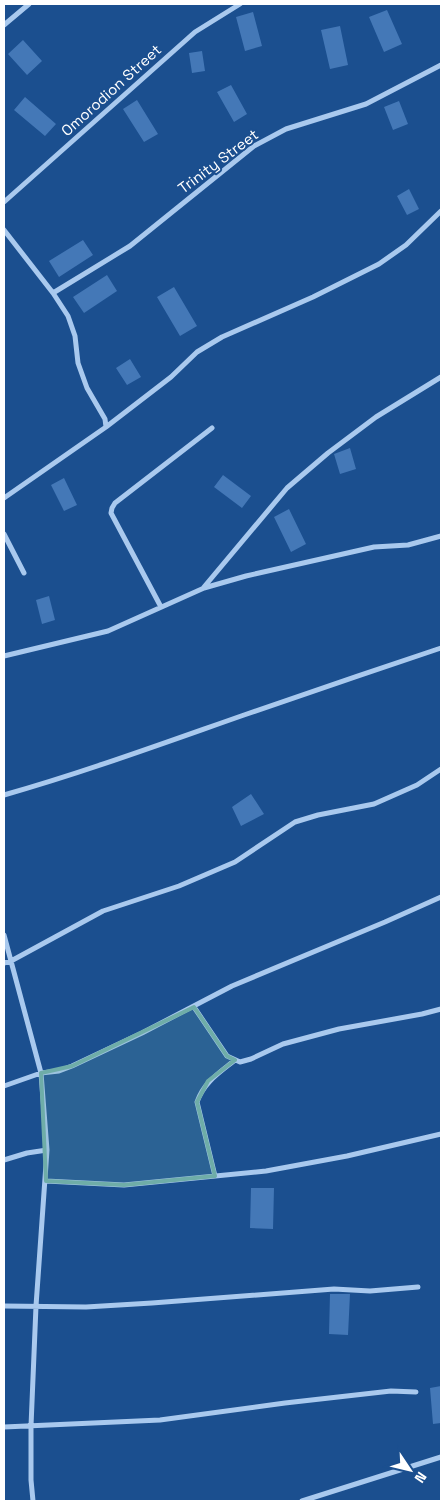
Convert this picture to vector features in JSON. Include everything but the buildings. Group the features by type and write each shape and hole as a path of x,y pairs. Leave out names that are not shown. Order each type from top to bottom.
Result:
{"street":[{"path":"4,25 29,4"},
{"name":"Omorodion Street","path":"4,202 195,32 240,4"},
{"name":"Trinity Street","path":"53,293 130,246 254,146 286,129 366,104 441,65"},
{"path":"4,498 106,427 171,377 198,352 222,337 313,297 379,264 406,245 441,211"},
{"path":"4,230 53,293 68,316 75,336 78,363 88,388 105,419 106,427"},
{"path":"204,588 287,488 376,417 441,377"},
{"path":"161,607 111,513 112,508 115,503 212,428"},
{"path":"4,534 24,573"},
{"path":"4,656 108,631 204,588 246,576 374,547 408,545 441,536"},
{"path":"4,795 142,752 441,648"},
{"path":"4,962 11,961 103,911 178,886 235,862 295,822 318,815 374,804 417,785 441,769"},
{"path":"4,1086 41,1073 72,1066 194,1007 232,986 386,922 441,896"},
{"path":"4,935 41,1073 47,1150 46,1181 37,1270 30,1480 33,1501"},
{"path":"194,1007 227,1056 240,1062 283,1044 339,1029 441,1009"},
{"path":"215,1176 197,1102 200,1092 208,1081 235,1060"},
{"path":"46,1181 124,1185 266,1171 441,1134"},
{"path":"4,1160 27,1153 47,1150"},
{"path":"4,1306 86,1307 152,1304 334,1289 370,1291 418,1287"},
{"path":"4,1428 160,1420 382,1392 416,1392"},
{"path":"302,1501 441,1456"}],"highlighted area":[{"path":"194,1007 227,1056 235,1060 208,1081 197,1102 215,1176 124,1185 46,1181 41,1073 72,1066"}]}
